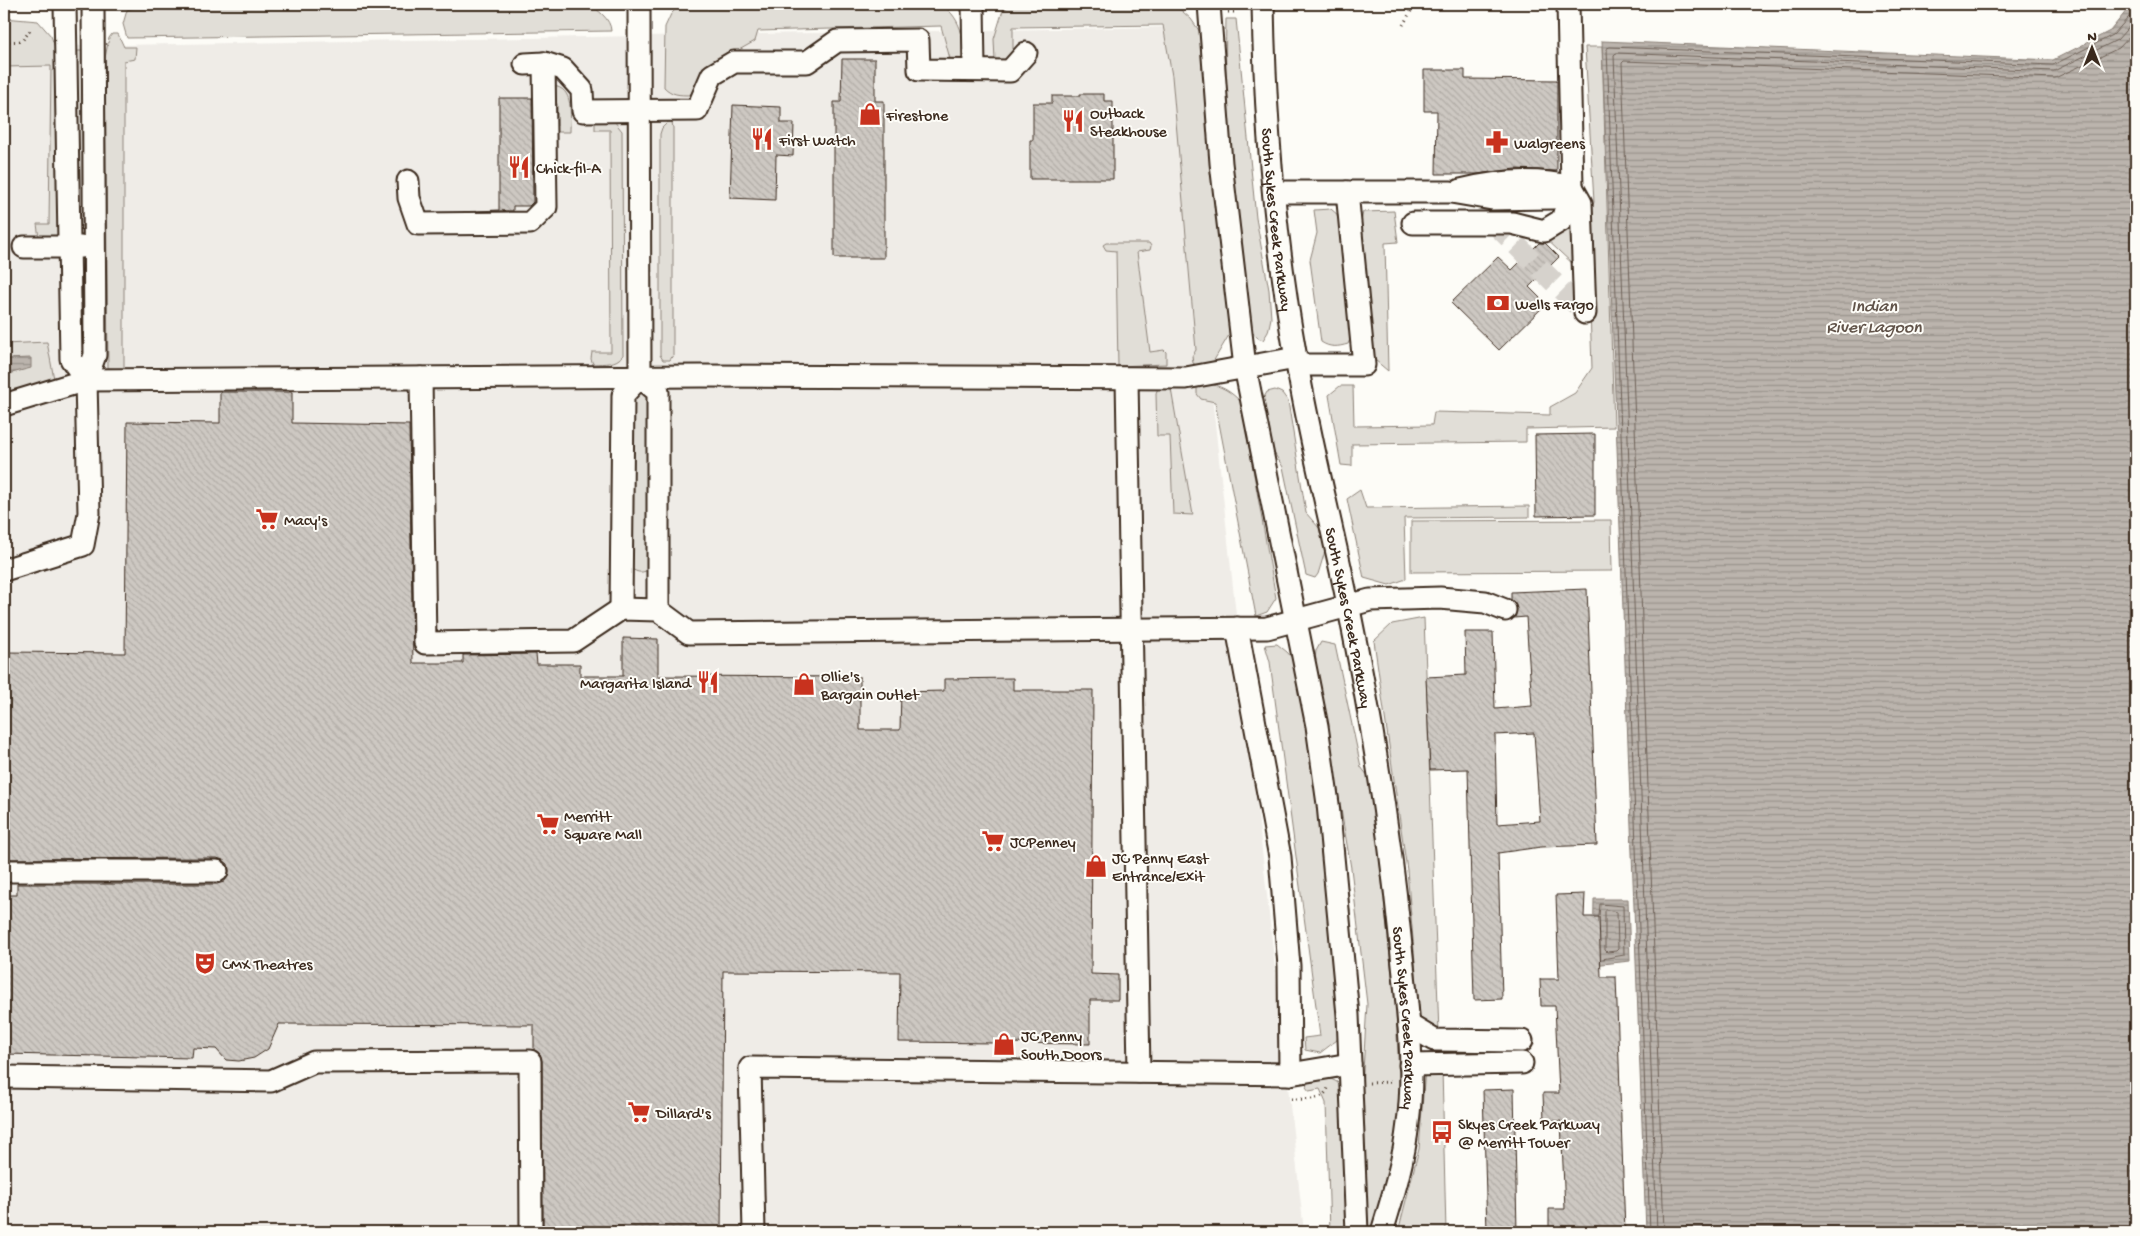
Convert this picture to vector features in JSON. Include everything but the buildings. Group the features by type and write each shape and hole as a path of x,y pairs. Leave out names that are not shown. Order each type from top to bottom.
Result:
{"street":[{"path":"65,4 71,359 86,380"},
{"path":"4,570 83,545 89,513 86,380 95,355 93,4"},
{"path":"622,609 623,395 640,377 639,4"},
{"path":"973,4 974,69"},
{"name":"South Sykes Creek Parkway","path":"1263,4 1268,141 1296,362 1348,608 1384,803 1394,876 1409,1025 1411,1074 1408,1124 1398,1178 1382,1232"},
{"path":"1413,223 1512,223 1544,231 1562,220 1572,187 1568,4"},
{"path":"1218,8 1221,163 1245,367 1317,726 1328,804 1348,1015 1357,1232"},
{"path":"408,181 409,198 418,224 530,223 546,207 534,63 562,69 573,78 582,90 583,111 640,112 698,110 712,75 734,62 807,62 837,41 918,40 919,70 974,69 1010,71 1026,53"},
{"path":"1274,192 1451,192 1492,183 1552,182 1572,187 1581,203 1585,312"},
{"path":"4,404 86,380 640,377 1127,379 1186,378 1245,367 1296,362 1364,365 1347,192"},
{"path":"24,247 94,247"},
{"path":"640,377 658,392 658,610"},
{"path":"421,378 424,643 573,641 622,609 658,610 689,633 1266,628 1348,608 1370,600 1452,598 1485,602 1505,610"},
{"path":"1127,379 1139,1072"},
{"path":"1237,628 1280,857 1289,966 1290,1074"},
{"path":"4,871 216,871"},
{"path":"1409,1025 1434,1040 1522,1041"},
{"path":"4,1077 271,1081 314,1062 530,1061 531,1232"},
{"path":"1411,1074 1522,1063"},
{"path":"754,1232 750,1068 1350,1074"}],"path":[{"path":"1403,25 1415,4"},
{"path":"1218,8 1237,12"},
{"path":"4,42 22,42 32,28"},
{"path":"1292,1099 1320,1098 1326,1094 1330,1084 1350,1074 1411,1074"}],"shaded area":[{"path":"588,4 609,22 611,31 127,38 123,24 127,10 141,5"},
{"path":"681,4 938,4 946,8 957,21 963,38 963,64 952,66 941,26 758,31 755,41 730,55 719,58 706,70 690,95 676,94 664,87 665,27 671,14"},
{"path":"1013,4 1174,4 1191,19 1200,32 1216,214 1229,328 1229,335 1213,362 1196,365 1193,363 1192,356 1196,350 1172,76 1163,25 1013,27 1013,51 1006,65 995,61 994,39 1003,10"},
{"path":"4,18 38,21 51,36 57,53 59,232 51,241 39,238 37,224 49,224 51,66 4,67"},
{"path":"1226,19 1236,19 1256,218 1269,290 1271,318 1268,332 1263,340 1254,334 1248,319 1235,206 1229,132"},
{"path":"1169,27 1181,71 1211,387 1304,1232 4,1232 4,47"},
{"path":"112,34 118,34 124,47 136,47 135,59 124,61 124,369 108,368 105,58 109,38"},
{"path":"1585,47 1602,47 1614,427 1526,429 1526,442 1352,444 1352,466 1341,465 1329,395 1340,386 1353,386 1354,426 1432,425 1434,412 1550,415 1550,407 1575,393 1592,368 1587,221 1594,202"},
{"path":"76,51 85,51 86,226 77,226"},
{"path":"552,86 565,91 568,97 570,103 570,132 555,132 549,127 557,126 557,104 552,96"},
{"path":"614,121 622,131 623,355 613,362 593,364 591,359 592,352 611,352 610,130 595,130 595,123"},
{"path":"668,122 672,122 673,128 673,355 670,360 663,360 660,355 660,134 662,128"},
{"path":"1331,209 1339,216 1353,332 1348,344 1337,346 1321,342 1310,260 1317,233 1314,210"},
{"path":"1394,211 1398,242 1385,243 1388,371 1375,360 1360,227 1363,212"},
{"path":"1572,215 1574,265 1544,237"},
{"path":"1106,243 1149,243 1151,246 1150,250 1137,252 1150,352 1164,350 1166,352 1166,364 1118,366 1116,251 1106,250 1103,245"},
{"path":"78,283 85,283 85,353 79,353"},
{"path":"47,342 54,379 4,393 4,344"},
{"path":"1206,384 1225,389 1241,402 1276,598 1267,612 1256,616 1215,402 1201,399 1197,394 1197,387"},
{"path":"1159,386 1169,386 1171,389 1193,515 1173,514 1170,436 1157,436 1156,393"},
{"path":"651,389 648,570 640,572 629,567 632,391"},
{"path":"1275,390 1282,393 1288,401 1306,513 1320,529 1326,548 1315,578 1306,575 1283,467 1269,445 1262,401 1267,392"},
{"path":"1360,490 1366,508 1529,506 1529,517 1404,518 1406,579 1389,585 1364,578 1347,499"},
{"path":"1611,520 1612,571 1411,572 1411,521"},
{"path":"1424,618 1439,1033 1420,1020 1407,870 1374,641 1392,624"},
{"path":"1321,642 1335,645 1361,767 1371,780 1396,1012 1400,1102 1388,1180 1373,1232 1365,1232 1361,1105 1367,1004 1351,868 1315,658 1316,651"},
{"path":"1277,644 1293,659 1310,739 1319,796 1339,1032 1337,1040 1320,1053 1305,1050 1304,1038 1320,1036 1270,662 1265,645"},
{"path":"1425,1069 1442,1069 1446,1232 1398,1232 1419,1149"},
{"path":"1329,1078 1337,1082 1345,1092 1352,1232 1330,1232 1326,1103 1320,1089 1309,1091 1306,1087 1308,1081"}],"water":[{"name":"Indian River Lagoon","path":"2132,4 2136,4 2136,1232 1646,1232 1602,41 2053,60 2110,31"},
{"path":"31,358 31,368 4,375 4,359"},
{"path":"1594,899 1628,899 1630,961 1593,965"}],"tunnel":[{"path":"1494,223 1585,313"}],"place":[{"name":"Firestone","path":"870,114"},
{"name":"Outback Steakhouse","path":"1073,121"},
{"name":"First Watch","path":"762,139"},
{"name":"Walgreens","path":"1497,142"},
{"name":"Chick-fil-A","path":"519,167"},
{"name":"Wells Fargo","path":"1498,303"},
{"name":"Macy's","path":"267,519"},
{"name":"Margarita Island","path":"708,682"},
{"name":"Ollie's Bargain Outlet","path":"804,684"},
{"name":"Merritt Square Mall","path":"548,824"},
{"name":"JCPenney","path":"993,841"},
{"name":"JC Penny East Entrance/Exit","path":"1096,866"},
{"name":"CMX Theatres","path":"205,963"},
{"name":"JC Penny South Doors","path":"1004,1044"},
{"name":"Dillard's","path":"639,1112"},
{"name":"Skyes Creek Parkway @ Merritt Tower","path":"1442,1132"}]}
